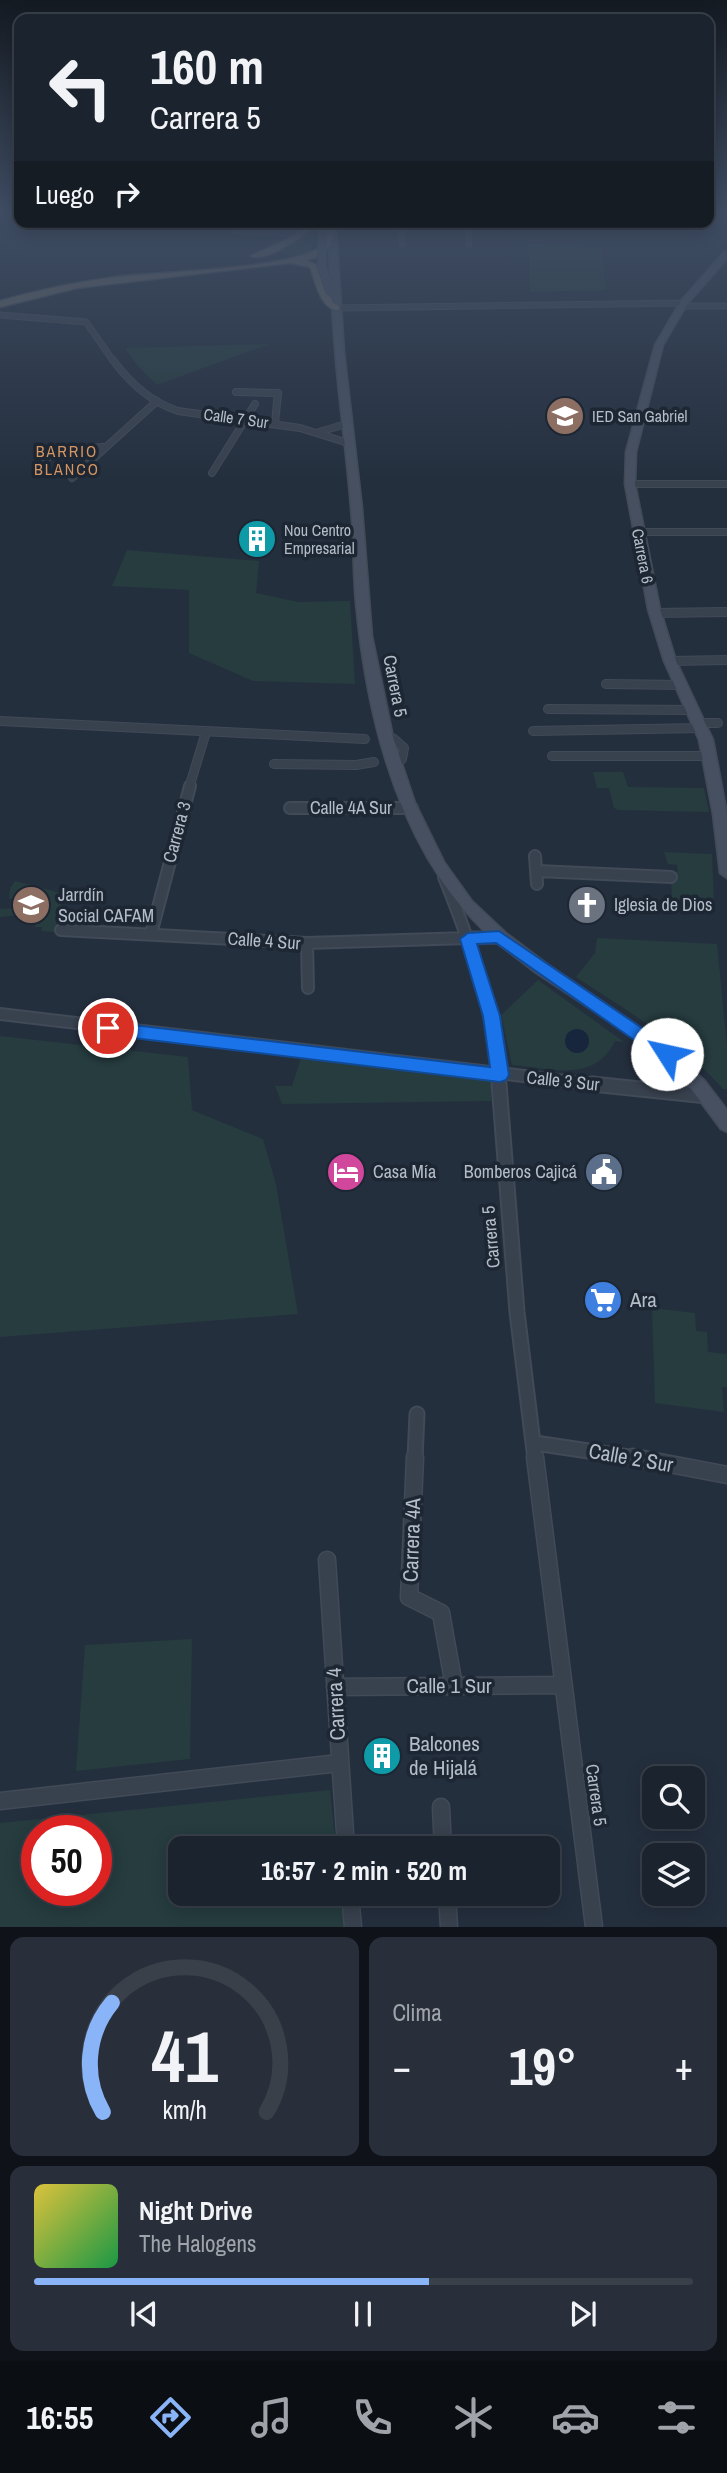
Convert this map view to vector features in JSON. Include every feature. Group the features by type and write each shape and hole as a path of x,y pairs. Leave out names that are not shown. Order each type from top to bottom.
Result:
{"highway":[{"path":"328,300 336,308"}],"main road":[{"name":"Carrera 5","path":"333,300 336,308"},
{"name":"Carrera 5","path":"336,300 358,524 365,627 385,737 412,808 440,867"},
{"name":"Carrera 6","path":"686,300 659,345 631,452 630,484 656,613 670,661 701,725 722,796 727,873"},
{"path":"440,867 499,937 667,1054 718,1104 727,1124"},
{"path":"468,939 499,937"}],"street":[{"path":"336,308 682,304 727,306"},
{"name":"Calle 7 Sur","path":"0,315 69,319 86,323 125,378 157,401 178,411 275,423 317,432 348,443"},
{"path":"236,392 278,393 275,423"},
{"path":"72,478 157,401"},
{"path":"212,472 255,404"},
{"path":"317,432 346,424"},
{"path":"37,474 53,450 104,447"},
{"path":"630,484 727,484"},
{"path":"638,532 727,532"},
{"path":"656,613 727,612"},
{"path":"670,661 727,660"},
{"path":"606,684 682,685"},
{"path":"548,709 694,710"},
{"path":"0,721 365,739"},
{"path":"533,731 718,723"},
{"name":"Carrera 3","path":"151,934 175,834 206,732"},
{"path":"552,756 710,756"},
{"path":"274,764 356,765 374,762"},
{"name":"Calle 4A Sur","path":"290,808 412,808"},
{"path":"535,856 537,884"},
{"name":"Carrera 5","path":"440,867 468,939 492,1016 500,1075 513,1270 562,1685 594,1927"},
{"path":"537,871 671,877"},
{"name":"Calle 4 Sur","path":"61,930 307,943 468,939"},
{"path":"307,943 308,988"},
{"name":"Calle 3 Sur","path":"0,1014 718,1104"},
{"name":"Carrera 4A","path":"416,1414 409,1597 417,1605 435,1608 440,1613 454,1686"},
{"name":"Calle 2 Sur","path":"535,1443 614,1454 727,1475"},
{"name":"Carrera 4","path":"327,1560 345,1836"},
{"name":"Calle 1 Sur","path":"335,1687 562,1685"},
{"path":"0,1801 339,1763"},
{"path":"441,1807 442,1836"},
{"path":"351,1906 353,1927"},
{"path":"448,1906 449,1927"}],"green space":[{"path":"269,344 157,385 125,348"},
{"path":"127,550 259,561 256,593 298,602 350,601 355,684 253,681 189,653 189,590 112,586"},
{"path":"593,772 623,772 628,787 704,788 709,812 618,810 614,808 609,788 597,788"},
{"path":"664,852 712,854 714,902 672,900 671,872 678,872 677,865 668,864"},
{"name":"Jarrdín Social CAFAM","path":"15,881 65,894 54,932 41,931 42,927 26,924 26,919 20,920 20,915 0,917 0,909 16,908 18,898 9,899 10,888"},
{"path":"597,938 717,944 727,1046 727,1089 723,1089 672,1042 576,977 595,953"},
{"path":"538,980 624,1042 615,1041 596,1063 583,1068 556,1070 512,1065 501,1015"},
{"path":"0,1036 188,1057 192,1110 263,1139 276,1184 298,1314 0,1337"},
{"path":"301,1058 492,1079 491,1101 282,1104 275,1086 292,1086"},
{"path":"652,1308 695,1313 696,1331 707,1332 708,1352 727,1354 727,1387 722,1387 724,1412 655,1403"},
{"path":"192,1639 190,1759 76,1771 85,1645"},
{"path":"330,1790 335,1836 168,1836 168,1906 341,1906 344,1927 0,1927 0,1823 21,1821 21,1906 112,1906 112,1815 80,1815"}],"water":[{"path":"577,1029 588,1036 589,1041 582,1052 577,1053 566,1046 565,1041 572,1030"}],"place":[{"name":"IED San Gabriel","path":"565,416"},
{"name":"Nou Centro Empresarial","path":"257,539"},
{"name":"Jarrdín Social CAFAM","path":"31,905"},
{"name":"Iglesia de Dios","path":"587,905"},
{"name":"Casa Mía","path":"346,1172"},
{"name":"Bomberos Cajicá","path":"604,1172"},
{"name":"Ara","path":"603,1300"},
{"name":"Balcones de Hijalá","path":"382,1756"}],"district":[{"name":"BARRIO BLANCO","path":"67,460"}],"route":[{"path":"108,1028 500,1075 492,1016 468,939 499,937 667,1054"}]}
